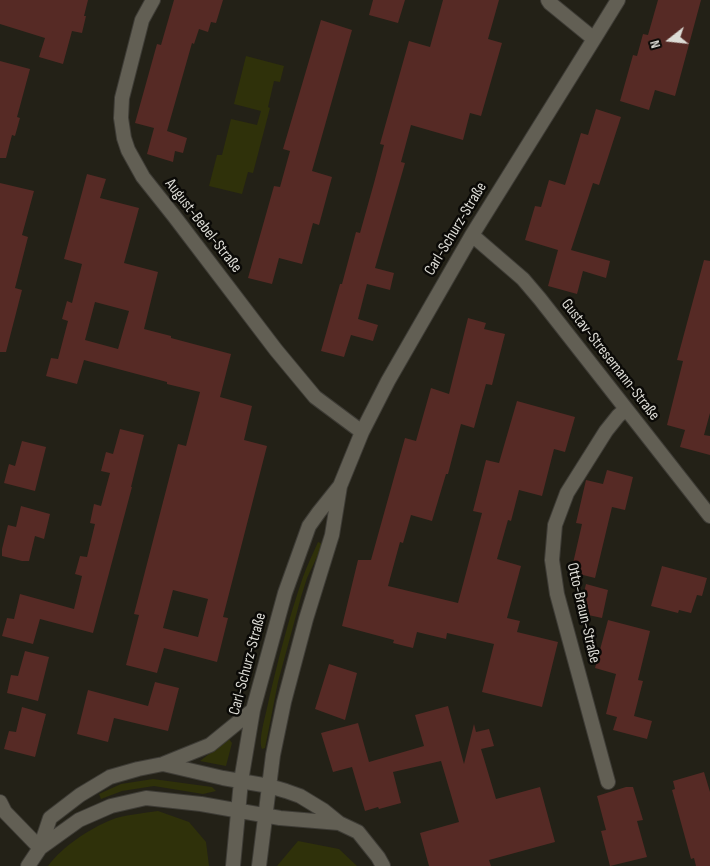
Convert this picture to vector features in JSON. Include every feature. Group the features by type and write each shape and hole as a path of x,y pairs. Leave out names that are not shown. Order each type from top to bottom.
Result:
{"street":[{"name":"August-Bebel-Straße","path":"153,0 142,20 122,98 121,118 128,150 143,177 315,398 362,432"},
{"path":"548,0 594,39"},
{"name":"Carl-Schurz-Straße","path":"259,866 273,755 284,702 306,619 332,534 340,486 362,432 388,381 472,234 618,0"},
{"name":"Gustav-Stresemann-Straße","path":"472,234 522,279 540,300 710,516"},
{"name":"Otto-Braun-Straße","path":"608,782 557,594 552,560 555,525 567,493 606,431 626,409"},
{"name":"Carl-Schurz-Straße","path":"233,866 241,781 253,710 285,593 309,526 340,486"},
{"path":"28,866 40,848 50,818 80,795 110,777 163,764 210,745 253,710"},
{"path":"163,764 269,786 300,796 339,823 358,832 383,866"},
{"path":"40,848 79,820 111,806 146,798 201,804 294,820 339,823"},
{"path":"0,802 5,812 40,848"}],"green space":[{"path":"246,56 284,66 280,82 274,81 268,107 270,108 253,173 248,172 242,194 209,186 217,155 222,155 231,119 257,125 261,111 234,104"},
{"path":"318,542 323,544 307,578 301,597 278,682 265,748 262,749 262,729 283,642 303,577"},
{"path":"225,739 229,739 232,743 226,766 200,761 213,751"},
{"path":"153,779 212,787 216,791 203,794 154,786 122,791 101,799 99,794 121,784"},
{"path":"158,811 189,822 206,842 209,866 48,866 61,852 85,833 111,820 134,814"},
{"path":"298,841 339,849 357,866 277,866"}],"building":[{"path":"0,0 88,0 82,33 72,31 63,64 39,57 45,38 0,24"},
{"path":"174,0 223,0 216,23 211,22 208,32 199,29 194,44 192,43 167,131 187,138 183,153 175,151 173,162 147,154 154,128 135,123 157,44 161,45"},
{"path":"373,0 405,0 398,23 369,15"},
{"path":"443,0 499,0 488,39 502,43 481,116 470,113 463,140 411,125 401,162 405,163 375,268 394,273 390,290 367,284 358,319 378,325 373,341 351,335 344,357 321,351 356,232 360,233 384,145 380,144 409,41 430,47"},
{"path":"658,0 701,0 675,96 655,90 649,110 620,101 633,55 637,56 643,34 648,35"},
{"path":"321,20 352,30 312,171 332,177 319,225 313,223 302,264 279,258 272,284 248,278 274,186 280,187 290,151 283,149"},
{"path":"0,61 30,69 17,117 20,118 15,136 12,135 6,158 0,158"},
{"path":"596,109 621,117 599,185 593,183 571,250 610,261 606,278 583,271 577,294 548,286 558,250 525,240 535,206 541,207 549,180 565,185 581,133 588,135"},
{"path":"87,174 106,179 100,198 139,208 124,263 158,272 144,329 231,354 220,397 252,406 244,440 267,446 223,617 228,618 217,662 164,648 157,673 126,665 139,615 134,614 178,444 186,446 200,392 84,360 77,384 46,376 51,358 58,359 68,321 62,319 67,301 72,303 82,264 64,259","holes":["95,302 129,311 118,349 85,340","173,590 208,599 198,637 163,628"]},
{"path":"0,183 34,191 22,235 28,237 15,288 22,290 6,352 0,352"},
{"path":"704,260 710,261 710,413 704,435 710,436 710,455 680,447 685,430 667,425 683,361 677,360"},
{"path":"468,318 486,323 484,329 505,334 492,385 486,384 474,428 461,424 448,474 446,474 432,521 411,515 403,543 400,542 388,586 458,603 482,513 473,511 486,460 499,463 517,401 575,417 565,452 554,449 542,496 519,490 511,521 508,520 497,559 521,566 507,618 520,621 517,632 558,642 542,707 482,692 494,644 447,633 446,639 417,632 413,648 393,643 394,640 342,626 358,560 371,560 405,438 416,441 431,388 449,394"},
{"path":"120,429 144,435 93,633 40,619 33,644 2,636 7,618 14,619 20,594 74,609 82,576 75,574 80,556 87,557 95,524 90,523 94,504 101,506 110,473 101,471 106,452 113,454"},
{"path":"22,441 46,447 35,491 4,483 9,464 15,466"},
{"path":"607,470 633,477 625,510 612,507 595,578 571,572 582,524 576,523 586,480 603,484"},
{"path":"21,506 50,514 44,539 35,536 29,561 2,556 8,525 16,527"},
{"path":"662,566 707,578 702,596 697,595 691,613 679,610 678,613 651,606"},
{"path":"586,584 608,590 602,618 579,613"},
{"path":"608,620 650,631 638,680 643,681 634,716 652,721 647,739 613,730 617,717 606,714 616,674 595,668"},
{"path":"25,651 49,657 38,701 7,693 11,675 18,676"},
{"path":"329,664 357,673 345,720 315,709"},
{"path":"155,682 179,688 168,731 114,718 108,742 77,734 88,690 148,706"},
{"path":"448,706 464,764 474,724 476,732 489,729 494,746 481,749 496,799 540,787 555,842 489,860 491,866 429,866 420,833 459,822 441,761 393,772 401,803 365,811 352,767 333,772 321,733 358,723 369,762 424,746 415,715"},
{"path":"22,707 46,714 35,757 4,749 9,731 16,732"},
{"path":"704,772 710,792 710,866 696,866 694,858 691,859 672,790 675,789 673,781"},
{"path":"626,787 633,787 643,820 637,821 647,857 610,866 601,831 606,830 597,796"}]}
